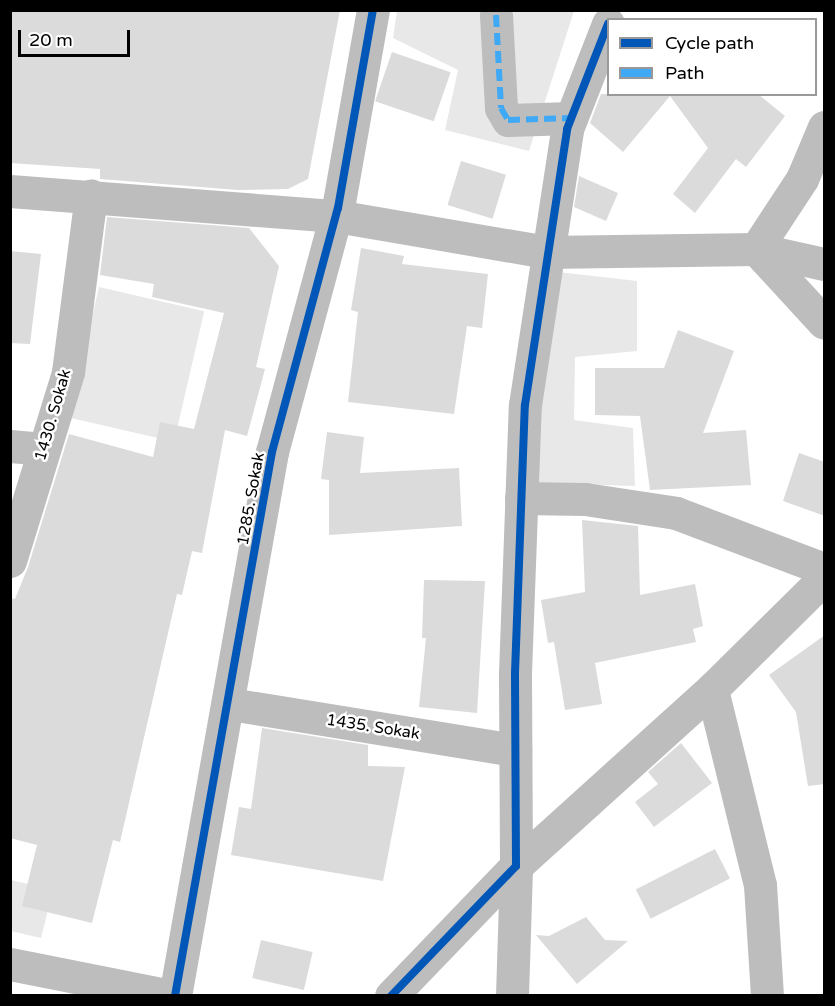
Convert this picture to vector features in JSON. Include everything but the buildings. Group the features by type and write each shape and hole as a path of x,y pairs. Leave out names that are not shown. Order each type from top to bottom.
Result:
{"street":[{"name":"1285. Sokak","path":"173,996 230,704 272,453 336,216 373,10"},
{"path":"496,15 501,108 508,120 571,118"},
{"path":"512,996 516,866 515,750 525,405 546,252 571,118 607,29"},
{"path":"756,249 802,179 825,127"},
{"path":"10,191 91,195 336,216 546,252 756,249 825,264"},
{"name":"1430. Sokak","path":"10,561 68,372 91,195"},
{"path":"756,249 825,323"},
{"path":"10,446 43,449"},
{"path":"522,498 585,499 676,513 825,569"},
{"path":"391,996 516,866 712,689 825,578"},
{"path":"712,689 760,885 767,996"},
{"name":"1435. Sokak","path":"230,704 515,750"},
{"path":"10,964 173,996"}],"shaded area":[{"path":"525,10 574,11 529,151 445,130 458,70 393,38 397,11 482,11 484,17"},
{"path":"549,271 637,281 637,351 575,357 574,420 633,428 635,486 537,483"},
{"path":"99,287 204,311 174,442 69,418"},
{"path":"11,880 53,890 41,938 11,931"}],"marked path":[{"path":"496,15 501,108 508,120 571,118"}],"cycle path":[{"path":"175,996 272,452 338,208 373,10"},
{"path":"391,996 516,866 515,673 525,405 567,129 607,27"}]}
